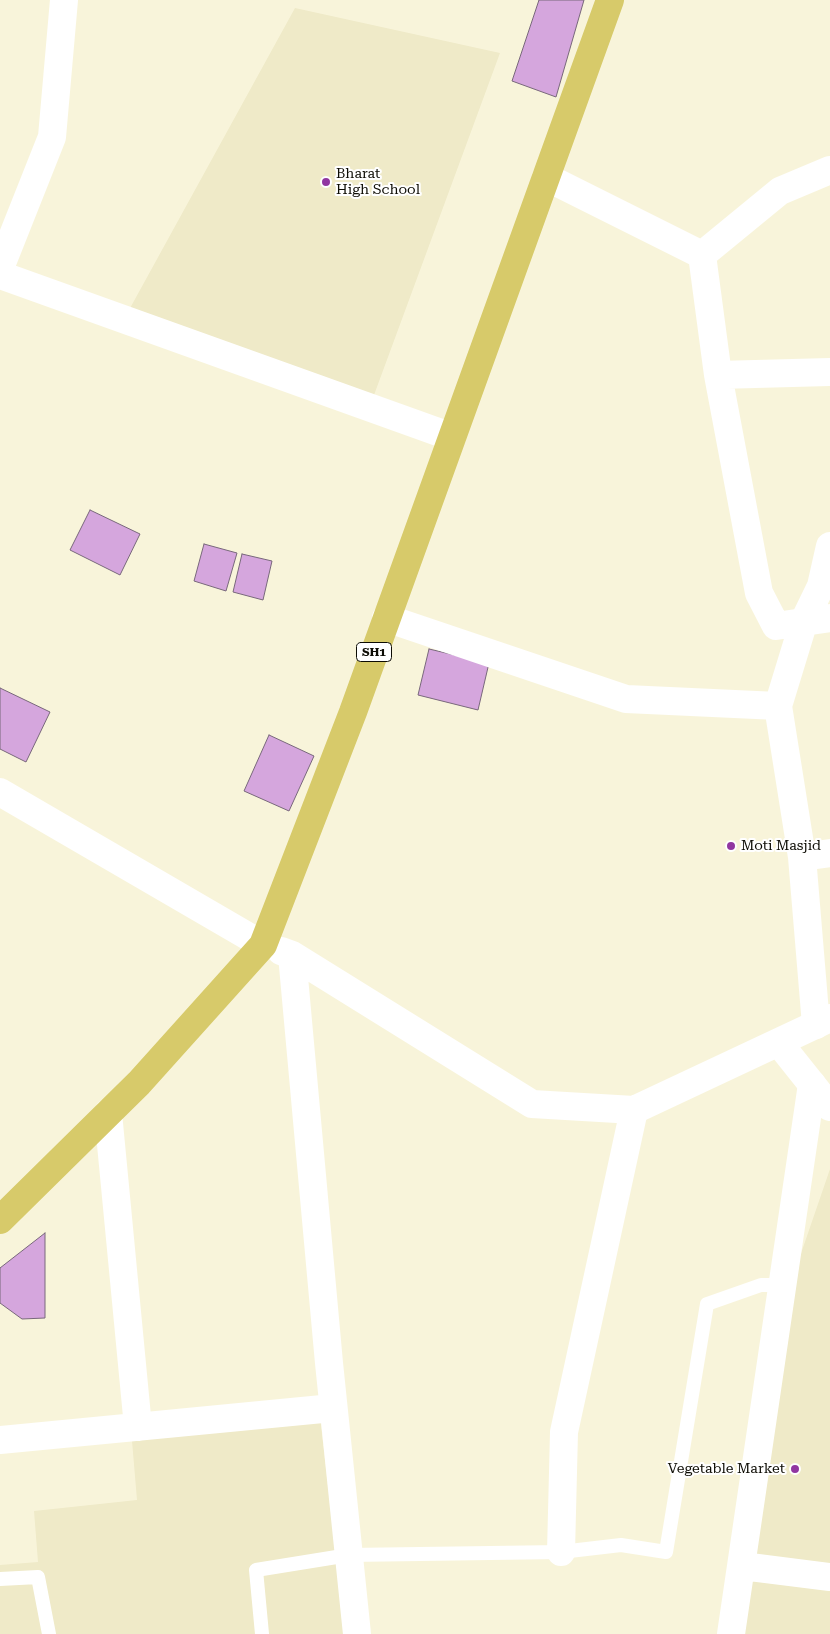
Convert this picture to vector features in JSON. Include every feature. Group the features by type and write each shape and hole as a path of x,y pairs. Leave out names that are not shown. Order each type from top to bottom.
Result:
{"main road":[{"name":"SH1","path":"0,1220 139,1083 263,945 353,712 610,0"}],"street":[{"path":"0,268 52,137 64,0"},
{"path":"702,255 780,191 830,170"},
{"path":"546,177 702,255"},
{"path":"702,255 718,375 759,593 776,626 817,620"},
{"path":"0,275 452,437"},
{"path":"718,375 830,372"},
{"path":"0,792 263,945 292,955 532,1104 634,1110 823,1021 802,858 778,706 817,620 821,586 830,546"},
{"path":"386,618 626,699 778,706"},
{"path":"802,858 830,853"},
{"path":"292,955 333,1408 357,1634"},
{"path":"779,1043 830,1107"},
{"path":"731,1634 812,1084"},
{"path":"561,1552 564,1432 634,1110"},
{"path":"108,1113 138,1427"},
{"path":"0,1440 333,1408"},
{"path":"742,1566 830,1577"}],"lane":[{"path":"262,1634 256,1570 349,1555 561,1552 621,1545 666,1552 707,1304 761,1285 783,1285"},
{"path":"0,1579 38,1577 49,1634"}],"shaded area":[{"name":"Bharat High School","path":"295,8 500,53 374,395 129,310"},
{"name":"Vegetable Market","path":"830,1169 830,1634 735,1634 784,1303"},
{"path":"319,1408 345,1634 0,1634 0,1565 38,1562 34,1511 137,1500 131,1429"}],"building":[{"path":"539,0 584,0 556,97 512,81"},
{"path":"90,510 140,534 120,575 70,550"},
{"path":"204,544 237,553 226,591 194,581"},
{"path":"242,554 272,561 263,600 233,592"},
{"path":"429,649 489,663 478,710 418,695"},
{"path":"0,688 50,712 26,762 0,749"},
{"path":"269,735 314,756 289,811 244,791"},
{"path":"45,1233 45,1318 22,1319 0,1303 0,1268"}],"place":[{"name":"Bharat High School","path":"326,182"},
{"name":"Moti Masjid","path":"731,846"},
{"name":"Vegetable Market","path":"795,1469"}]}
